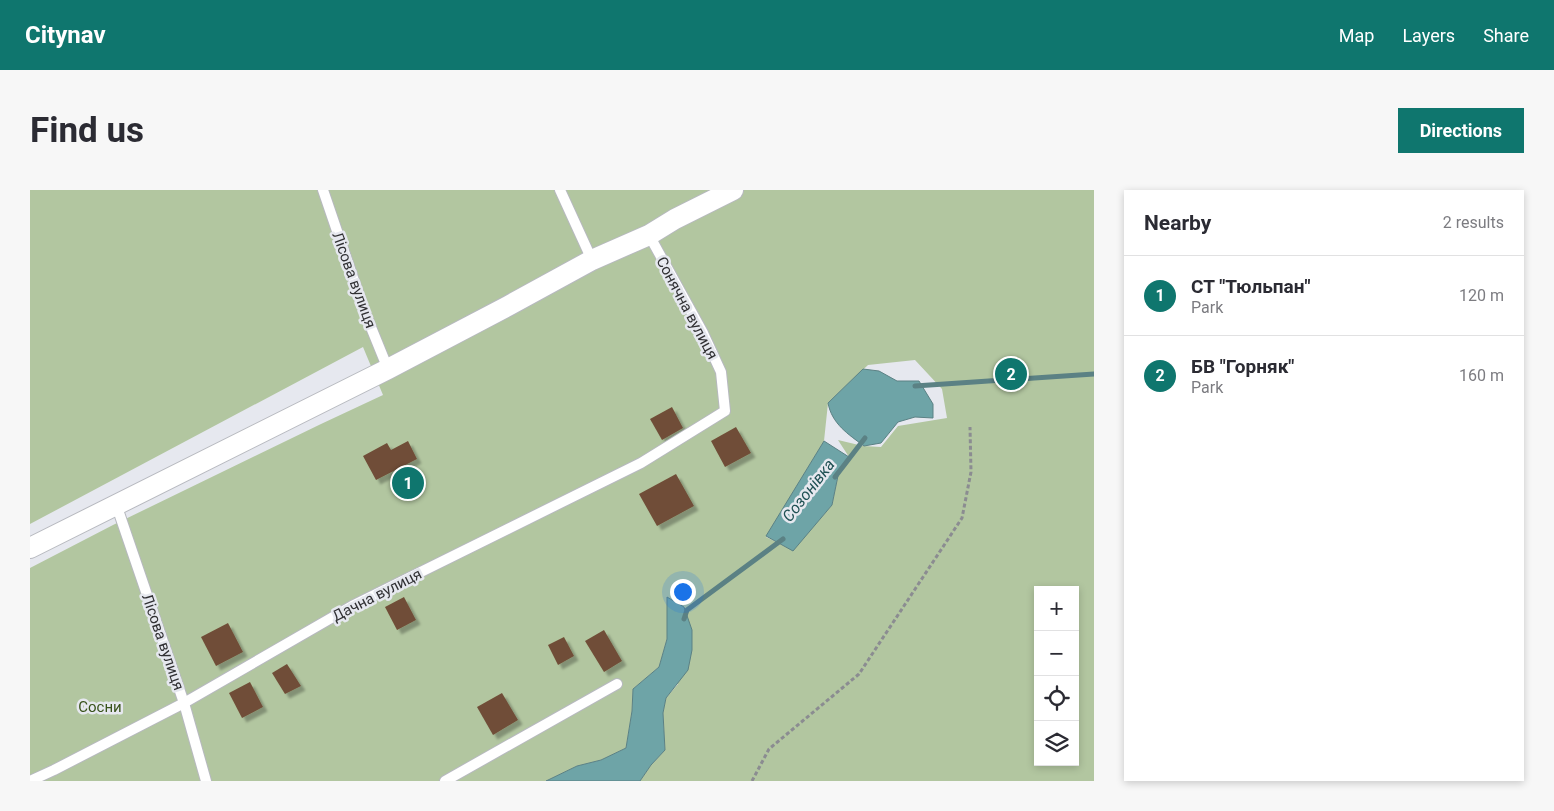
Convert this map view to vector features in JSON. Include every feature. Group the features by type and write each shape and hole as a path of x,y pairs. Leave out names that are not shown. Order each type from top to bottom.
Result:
{"street":[{"path":"30,548 388,369 592,260 649,235 675,219 733,190"}],"lane":[{"name":"Лісова вулиця","path":"323,190 364,310 388,369"},
{"path":"560,190 592,260"},
{"name":"Сонячна вулиця","path":"649,235 703,333 721,372 724,411"},
{"name":"Дачна вулиця","path":"30,781 184,703 352,606 641,463 724,411"},
{"name":"Лісова вулиця","path":"116,504 184,703 206,781"},
{"path":"445,781 616,684"}],"path":[{"path":"752,781 769,749 859,674 962,518 971,472 970,426"}],"green space":[{"name":"Сосни","path":"30,190 1094,190 1094,781 640,781 665,750 663,713 666,698 678,684 668,598 667,639 659,667 633,689 632,711 626,748 601,760 577,766 546,781 30,781 30,568 113,525 383,395 363,347 30,524","holes":["915,360 942,389 947,418 898,426 881,447 863,446 838,440 849,457 839,471 832,505 793,550 766,537 824,441 828,403 868,365"]}],"water":[{"path":"863,369 879,371 897,381 919,381 933,404 933,418 915,417 898,422 881,443 864,446 837,423 828,403"},
{"path":"824,441 849,457 839,471 832,505 793,551 766,536"},
{"path":"667,597 684,607 692,630 692,650 688,670 666,698 663,713 665,750 640,781 546,781 577,766 601,760 626,748 632,711 633,689 659,667 667,639"}],"building":[{"path":"672,407 683,428 662,440 650,419"},
{"path":"736,427 751,453 725,467 711,441"},
{"path":"408,441 417,459 376,480 363,456 387,443 391,450"},
{"path":"676,474 694,506 657,526 639,494"},
{"path":"404,597 416,620 397,630 385,607"},
{"path":"228,623 243,652 216,666 201,637"},
{"path":"604,630 622,661 604,672 585,641"},
{"path":"564,637 574,656 558,665 548,645"},
{"path":"287,664 301,686 285,694 272,673"},
{"path":"250,682 263,707 242,718 229,693"},
{"path":"502,693 518,720 493,735 477,707"}],"waterway":[{"name":"Созонівка","path":"915,386 1094,374"},
{"name":"Созонівка","path":"835,477 865,438"},
{"name":"Созонівка","path":"684,619 687,610 783,539"}],"place":[{"name":"БВ \"Горняк\"","path":"1011,374"},
{"name":"СТ \"Тюльпан\"","path":"408,483"}]}
